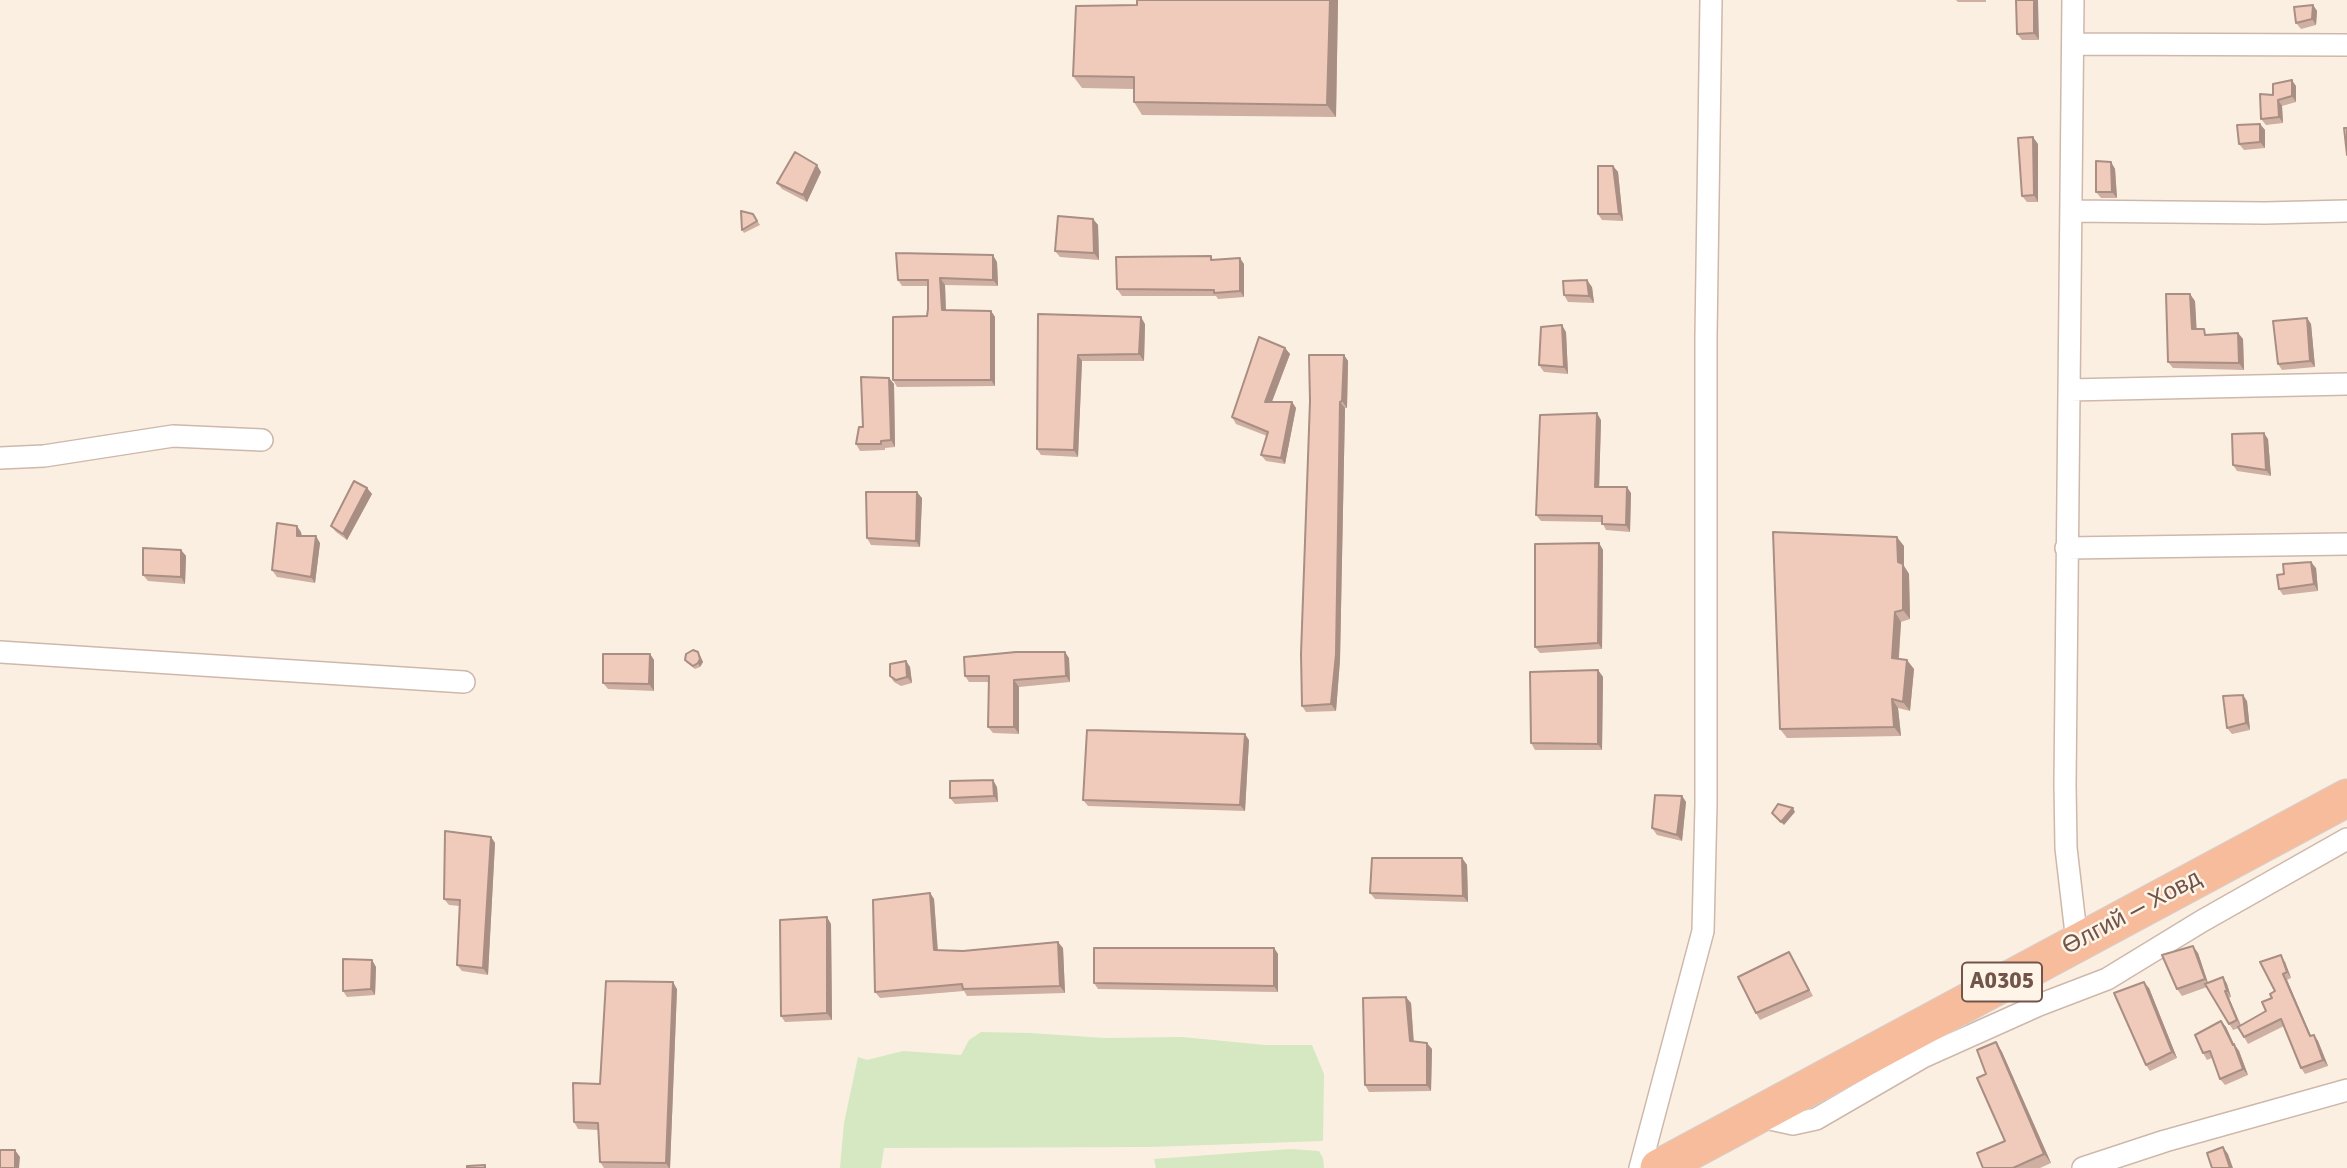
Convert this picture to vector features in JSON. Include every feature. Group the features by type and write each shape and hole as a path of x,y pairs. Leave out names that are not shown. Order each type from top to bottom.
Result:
{"highway":[{"name":"Өлгий — Ховд","path":"1659,1168 2347,798"}],"street":[{"path":"1640,1168 1703,931 1706,804 1706,336 1711,0"},
{"path":"2073,0 2066,548 2066,848 2077,942"},
{"path":"2073,44 2347,45"},
{"path":"2071,211 2347,211"},
{"path":"2069,390 2347,384"},
{"path":"0,458 44,456 173,436 262,440"},
{"path":"2066,548 2347,544"},
{"path":"0,652 464,682"},
{"path":"1755,1116 1793,1124 1816,1119 1923,1057 2039,1005 2107,979 2202,921 2347,839"},
{"path":"2082,1168 2165,1140 2347,1090"}],"green space":[{"path":"981,1032 1105,1038 1182,1037 1265,1045 1312,1045 1324,1074 1323,1141 1150,1147 884,1148 881,1168 840,1168 844,1123 858,1057 867,1060 903,1051 961,1055 969,1040"},
{"path":"1291,1149 1319,1151 1324,1168 1156,1168 1154,1159"}],"building":[{"path":"1137,0 1330,0 1327,105 1134,102 1134,77 1073,76 1076,6 1137,5"},
{"path":"2016,0 2034,0 2034,33 2017,34"},
{"path":"2313,5 2312,19 2296,23 2294,7"},
{"path":"2292,80 2292,96 2278,100 2279,117 2261,119 2260,94 2273,95 2273,84"},
{"path":"2260,124 2260,142 2239,144 2237,125"},
{"path":"2344,128 2347,128 2347,155"},
{"path":"2033,137 2034,195 2022,196 2018,138"},
{"path":"795,152 817,165 803,195 777,183"},
{"path":"2096,161 2111,162 2112,192 2096,192"},
{"path":"1598,166 1613,166 1619,214 1598,214"},
{"path":"741,211 753,214 757,221 742,230"},
{"path":"1058,216 1093,219 1094,253 1055,251"},
{"path":"896,253 993,255 993,280 940,278 942,310 991,311 991,380 893,380 893,317 927,316 928,309 928,280 898,280"},
{"path":"1211,256 1211,260 1240,258 1240,291 1214,293 1214,290 1117,289 1116,257"},
{"path":"1587,280 1589,296 1564,295 1563,281"},
{"path":"2166,294 2190,294 2192,329 2204,329 2205,335 2238,333 2239,363 2168,362"},
{"path":"1038,314 1141,317 1139,354 1078,355 1074,450 1037,449"},
{"path":"2307,318 2310,361 2278,364 2273,321"},
{"path":"1562,325 1564,367 1539,365 1541,327"},
{"path":"1259,337 1285,348 1265,402 1292,402 1281,458 1261,455 1268,432 1232,417"},
{"path":"1309,355 1344,355 1340,402 1336,654 1331,704 1302,706 1301,654 1310,401"},
{"path":"861,377 889,378 891,440 881,441 881,444 856,444 859,427 863,427"},
{"path":"1597,413 1595,487 1627,487 1626,525 1602,524 1602,516 1536,515 1540,415"},
{"path":"2264,433 2266,470 2233,465 2232,434"},
{"path":"354,481 367,488 343,534 331,526"},
{"path":"866,492 917,492 916,541 867,538"},
{"path":"277,523 297,526 297,536 316,536 311,577 272,570"},
{"path":"1773,532 1897,537 1898,562 1903,564 1903,610 1895,612 1892,658 1907,660 1903,702 1892,699 1894,727 1780,729"},
{"path":"1599,543 1598,643 1535,647 1535,544"},
{"path":"143,548 181,550 181,577 143,575"},
{"path":"2311,562 2314,584 2279,589 2277,575 2284,574 2283,564"},
{"path":"693,650 698,652 700,659 693,666 685,660 686,654"},
{"path":"1016,652 1065,652 1066,676 1014,680 1014,727 988,727 989,676 965,676 964,657"},
{"path":"603,654 650,654 649,684 603,683"},
{"path":"906,661 907,677 896,680 890,676 890,664"},
{"path":"1598,670 1598,744 1531,743 1530,672"},
{"path":"2243,695 2246,723 2227,728 2223,696"},
{"path":"1087,730 1245,734 1240,805 1083,800"},
{"path":"993,780 994,796 950,798 950,781"},
{"path":"1655,795 1682,796 1677,835 1652,828"},
{"path":"1778,804 1793,808 1781,822 1772,813"},
{"path":"445,831 491,837 483,968 457,965 460,900 444,899"},
{"path":"1372,858 1462,858 1463,896 1370,893"},
{"path":"930,893 934,950 963,951 1058,942 1060,986 963,989 962,984 875,992 873,900"},
{"path":"827,917 827,1013 781,1016 780,920"},
{"path":"2193,946 2205,979 2177,989 2162,955"},
{"path":"1094,948 1274,948 1274,986 1094,983"},
{"path":"1789,952 1809,990 1756,1013 1738,977"},
{"path":"2281,955 2287,972 2283,974 2310,1036 2314,1035 2323,1060 2301,1068 2281,1019 2244,1037 2238,1027 2266,1011 2262,1002 2272,998 2270,994 2275,991 2260,962"},
{"path":"343,959 372,960 371,989 343,991"},
{"path":"2223,977 2225,991 2237,1020 2229,1024 2205,984"},
{"path":"606,981 673,982 666,1163 600,1162 598,1123 574,1122 573,1083 600,1084"},
{"path":"2144,982 2172,1052 2146,1065 2114,993"},
{"path":"1406,997 1410,1041 1427,1043 1427,1085 1365,1085 1363,998"},
{"path":"2221,1021 2234,1044 2243,1069 2220,1079 2210,1051 2203,1053 2195,1035"},
{"path":"1996,1042 2044,1154 2013,1168 1983,1168 1977,1153 2005,1141 1977,1078 1986,1074 1977,1050"},
{"path":"2223,1147 2230,1168 2212,1168 2207,1153"},
{"path":"0,1150 15,1150 15,1168 0,1168"},
{"path":"485,1165 485,1168 467,1168 467,1166"}]}
